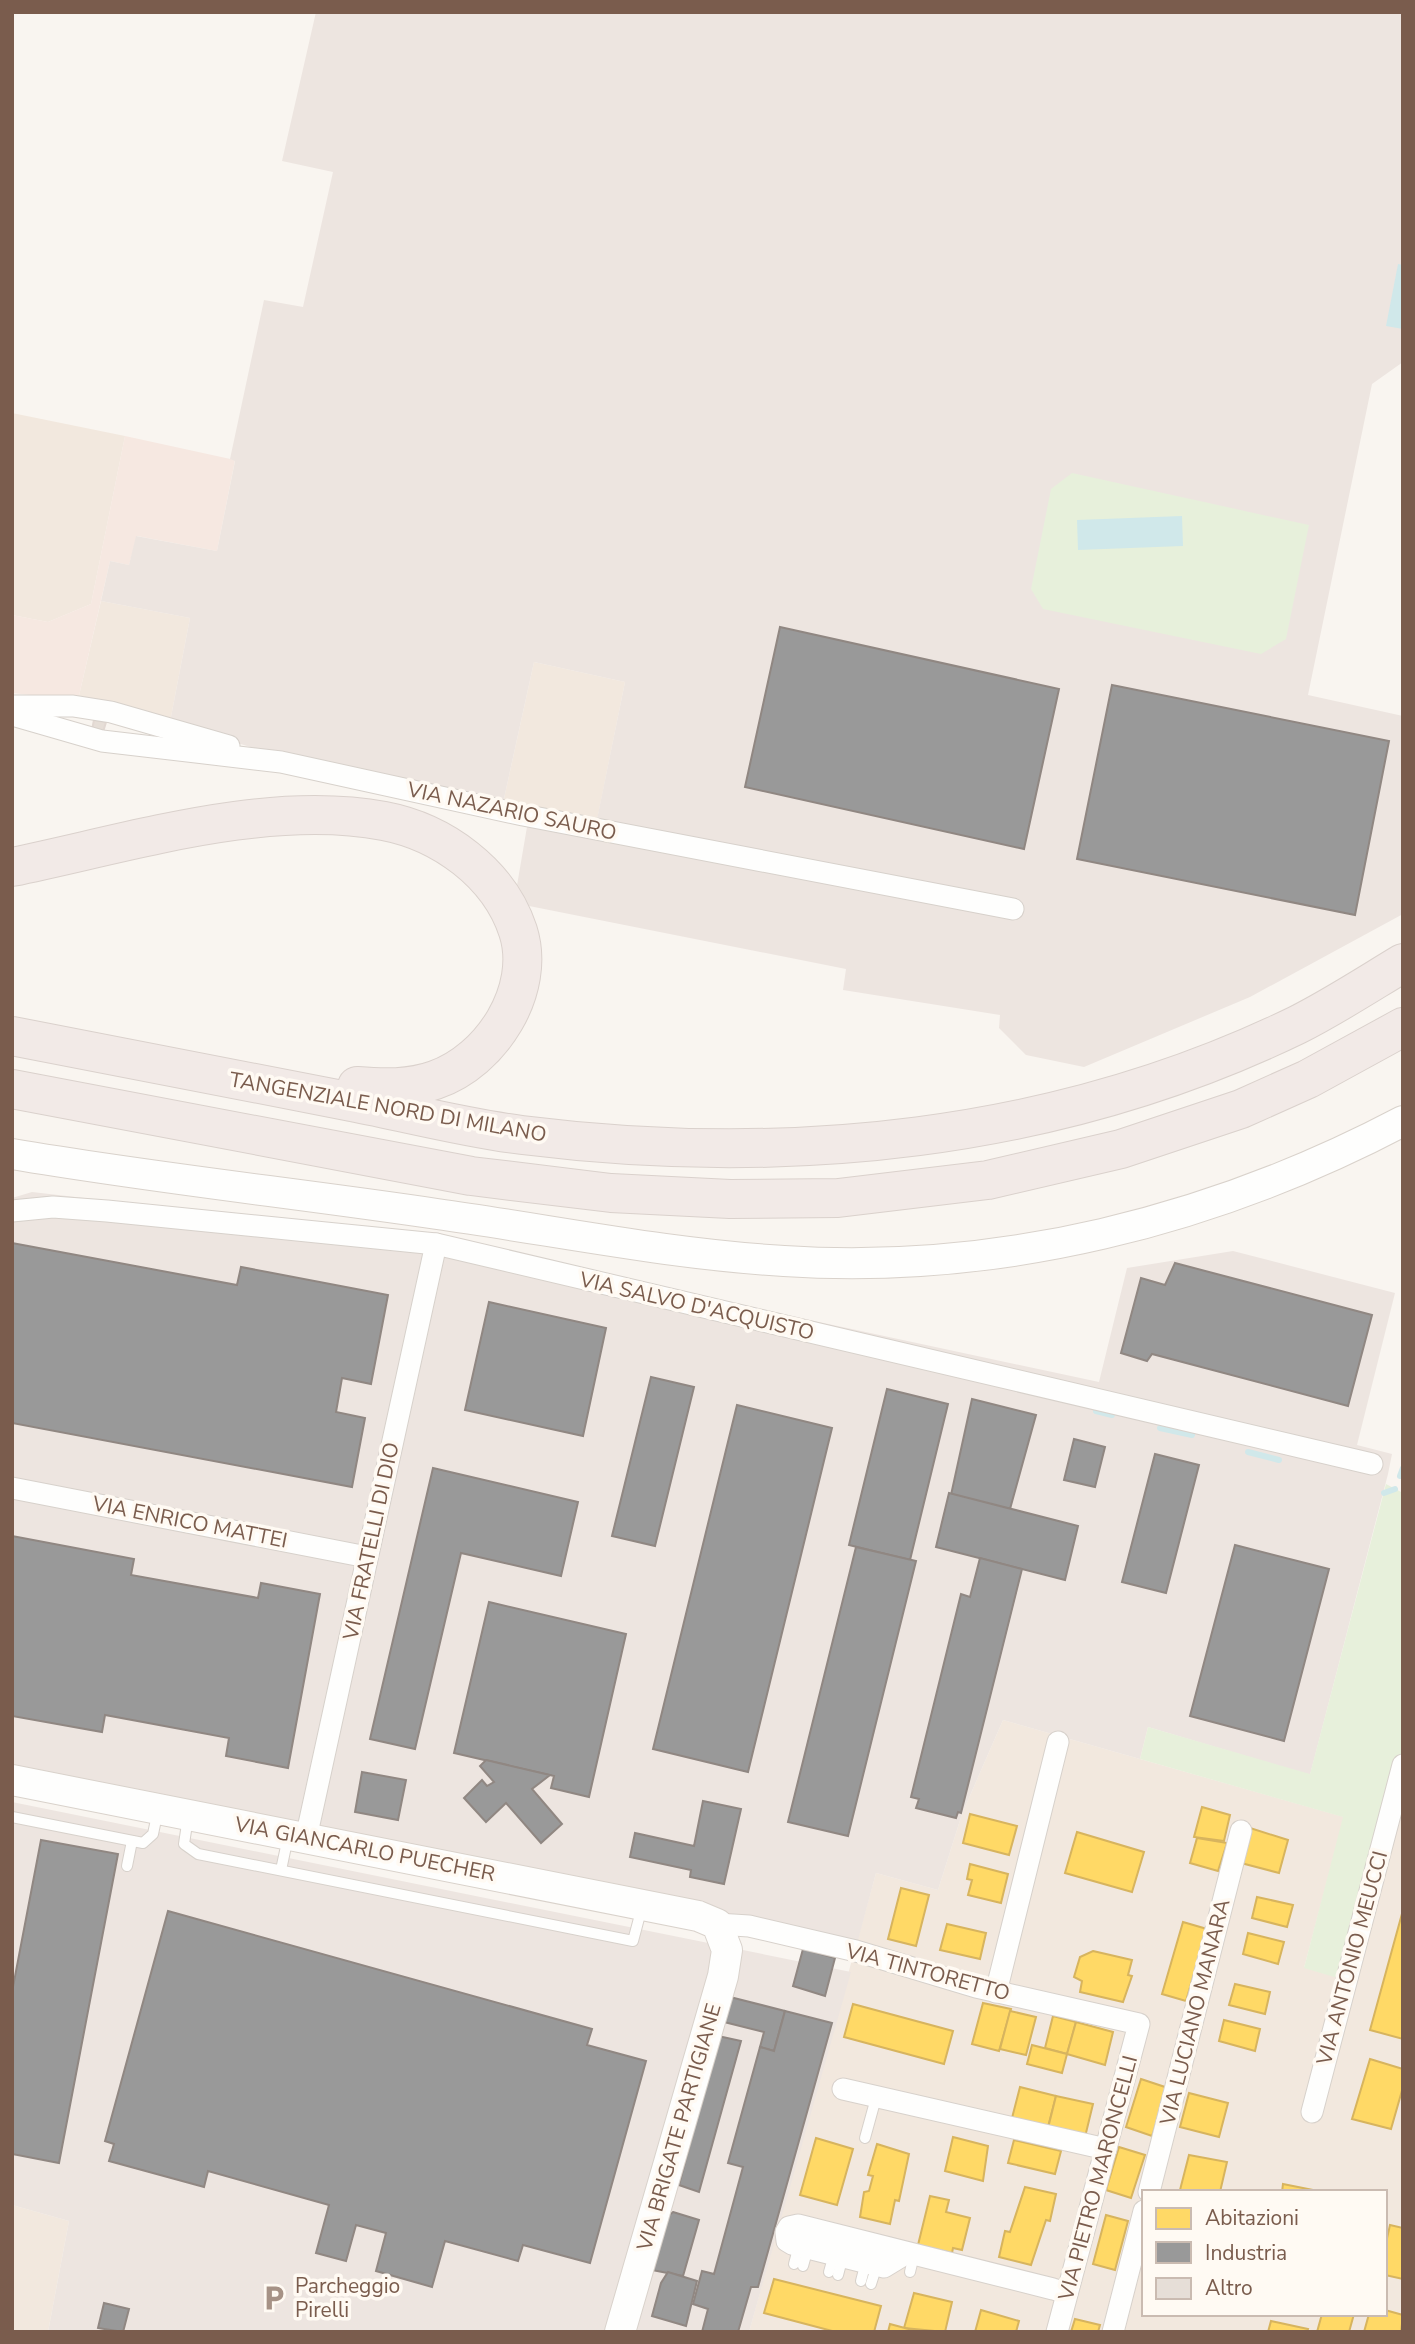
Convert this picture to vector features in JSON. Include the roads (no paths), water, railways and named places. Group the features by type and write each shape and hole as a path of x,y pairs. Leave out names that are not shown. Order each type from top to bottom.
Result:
{"highway":[{"path":"12,867 228,822 283,814 333,814 386,822 444,844 463,856 489,882 518,932 522,964 514,999 506,1016 477,1055 452,1073 424,1084 382,1088 345,1085 265,1071 95,1052"},
{"name":"TANGENZIALE NORD DI MILANO","path":"12,1036 521,1135 682,1149 840,1146 942,1135 1112,1097 1172,1077 1298,1024 1403,963"},
{"path":"12,1089 471,1175 611,1193 730,1199 838,1198 988,1180 1121,1149 1241,1109 1308,1079 1403,1027"}],"main road":[{"path":"12,1154 618,1242 783,1261 878,1264 977,1256 1088,1238 1205,1207 1339,1155 1403,1121"},
{"name":"VIA GIANCARLO PUECHER","path":"12,1780 643,1904 698,1916 716,1924"},
{"name":"VIA BRIGATE PARTIGIANE","path":"620,2332 723,1976 727,1950 716,1924"}],"street":[{"path":"12,706 74,706 111,712 281,762"},
{"name":"VIA NAZARIO SAURO","path":"12,715 102,741 281,762 523,815 1013,909"},
{"name":"VIA SALVO D'ACQUISTO","path":"12,1211 52,1208 107,1211 436,1244 1372,1464"},
{"name":"VIA FRATELLI DI DIO","path":"297,1836 367,1557 436,1244"},
{"name":"VIA ENRICO MATTEI","path":"12,1488 367,1557"},
{"path":"996,1992 1058,1742"},
{"name":"VIA ANTONIO MEUCCI","path":"1312,2112 1403,1765"},
{"name":"VIA LUCIANO MANARA","path":"1150,2190 1241,1831"},
{"name":"VIA TINTORETTO","path":"716,1924 750,1926 856,1951 996,1992 1139,2024"},
{"name":"VIA PIETRO MARONCELLI","path":"1057,2332 1139,2024"},
{"path":"843,2089 1106,2149"},
{"path":"1113,2332 1142,2219"},
{"path":"910,2260 869,2273 801,2256 787,2241 786,2232 789,2227 798,2225 910,2260 1068,2293"}],"lane":[{"path":"12,1817 132,1841 149,1841 159,1809"},
{"path":"189,1814 184,1843 198,1854 633,1941 643,1904"},
{"path":"281,1870 297,1836"},
{"path":"127,1866 132,1841"},
{"path":"865,2138 876,2098"}],"water":[{"path":"1398,264 1403,265 1403,329 1386,326"},
{"path":"1182,516 1183,546 1078,550 1077,520"}],"waterway":[{"path":"1096,1411 1112,1415"},
{"path":"1160,1428 1192,1435"},
{"path":"1248,1452 1279,1460"},
{"path":"1400,1476 1403,1468"},
{"path":"1384,1493 1395,1489"}],"place":[{"name":"Parcheggio Pirelli","path":"274,2298"}]}
